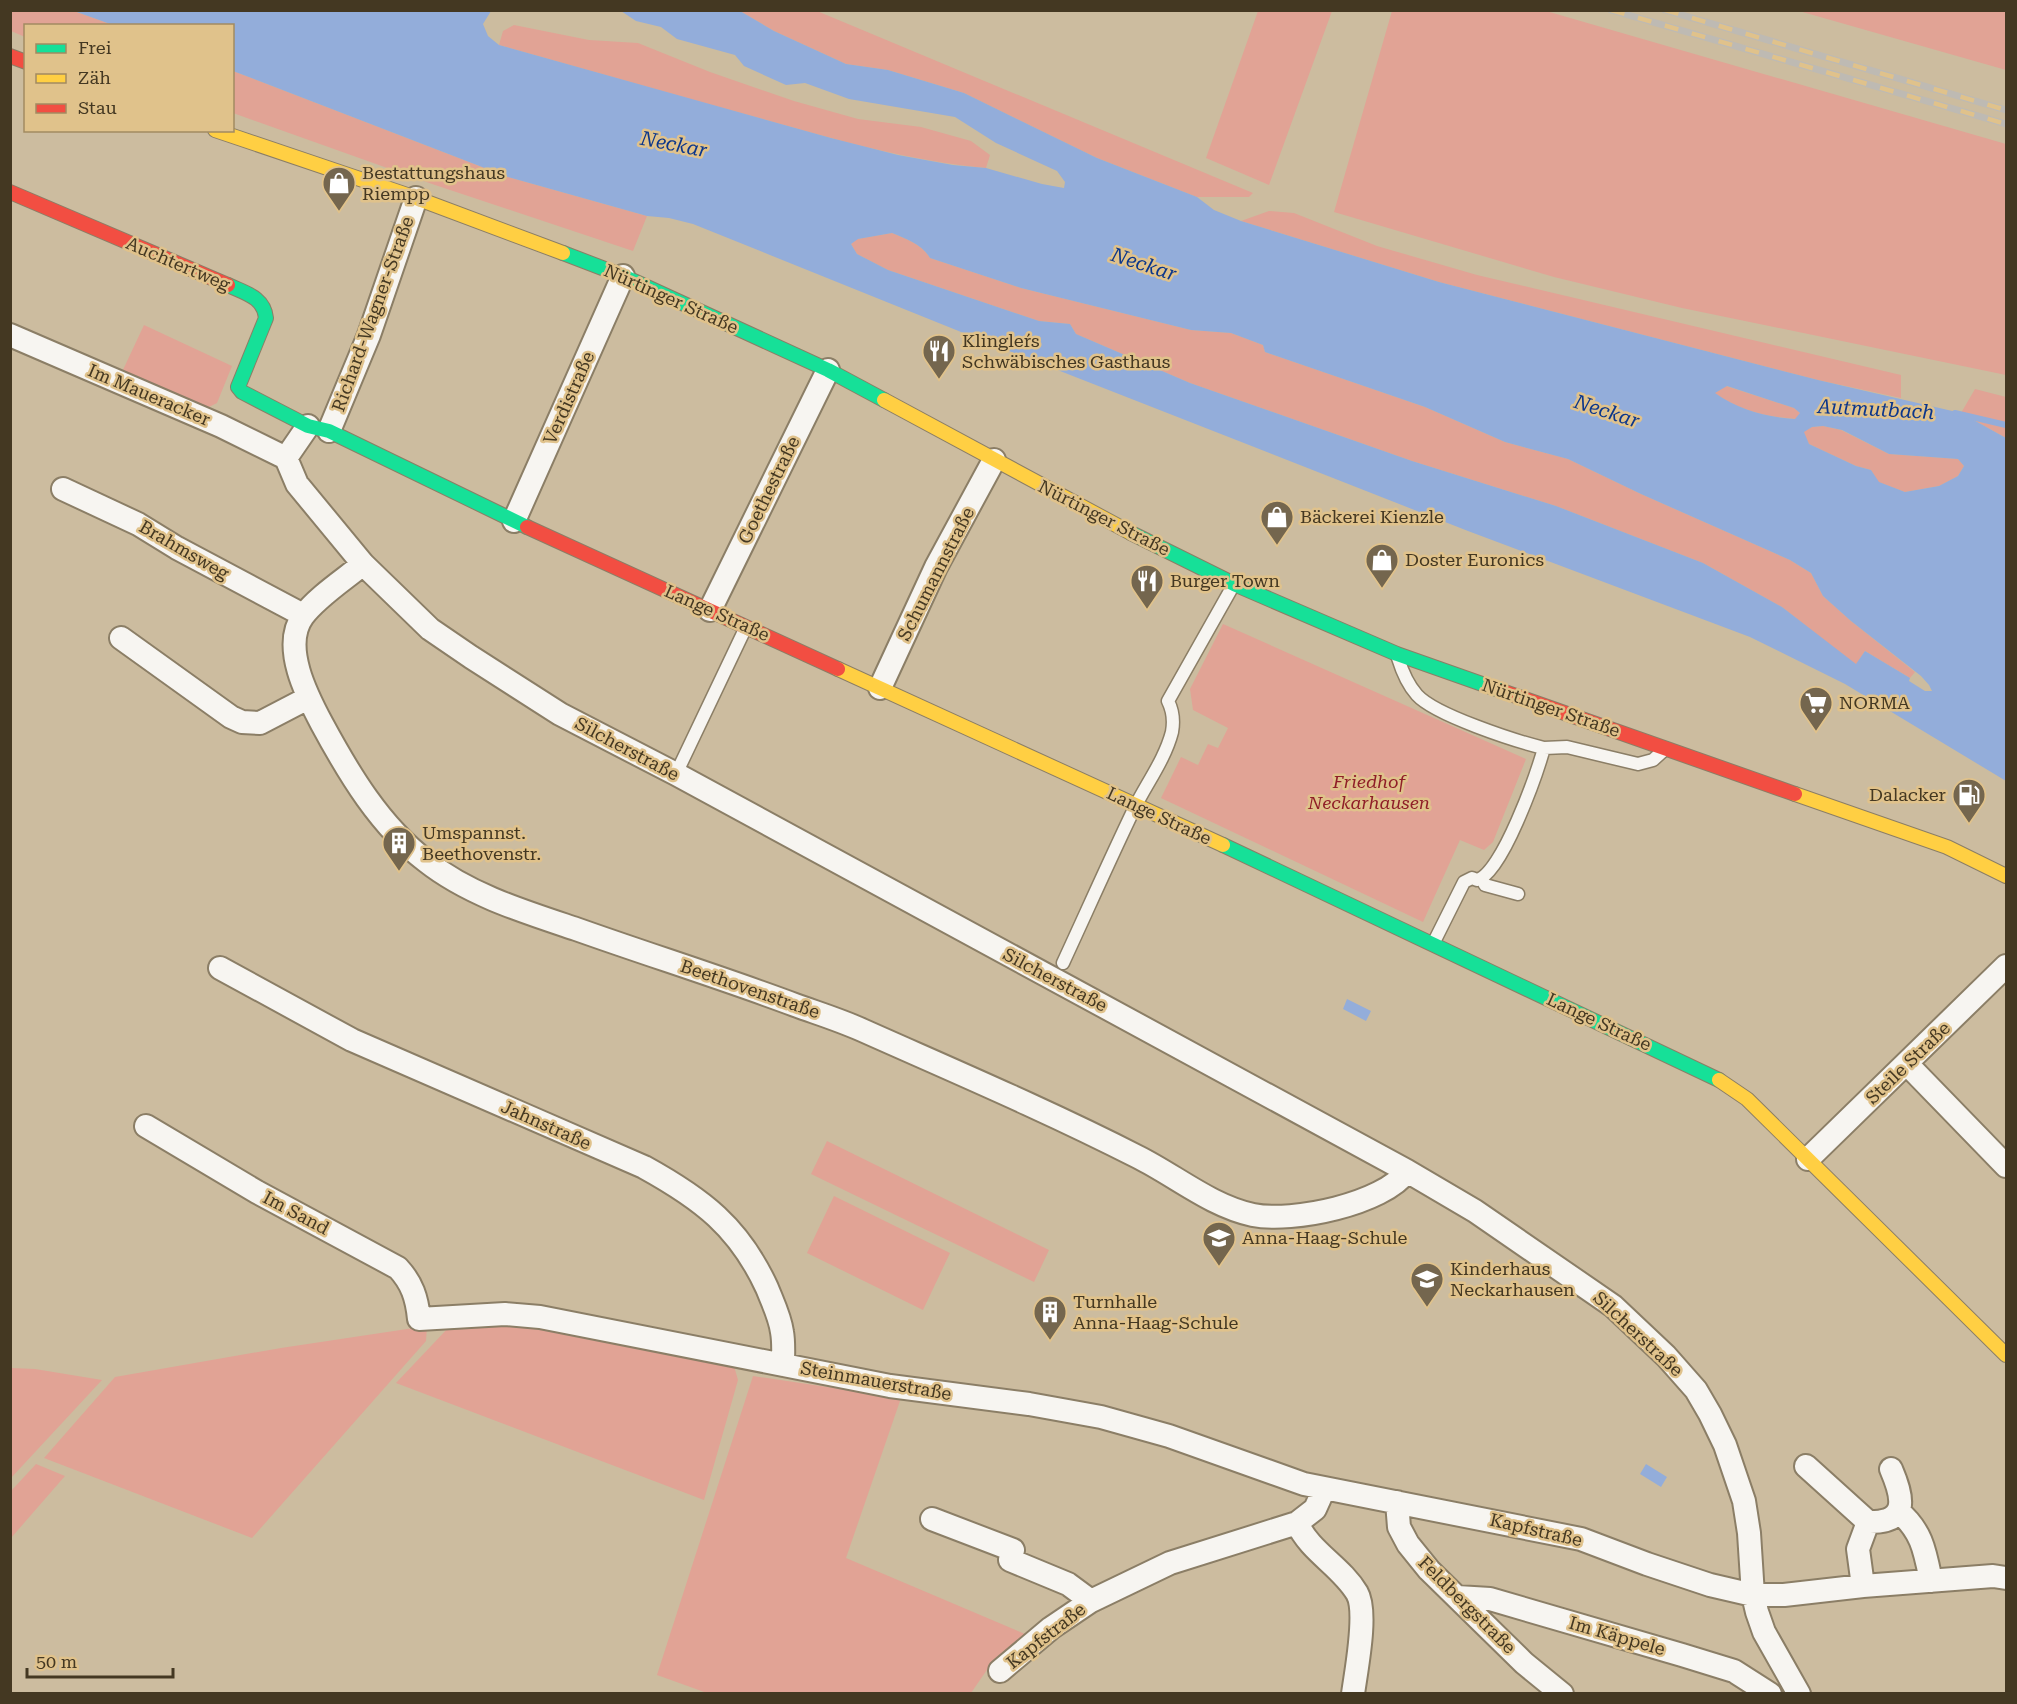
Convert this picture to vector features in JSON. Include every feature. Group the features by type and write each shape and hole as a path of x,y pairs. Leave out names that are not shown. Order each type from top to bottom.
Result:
{"street":[{"name":"Nürtinger Straße","path":"221,132 416,198 623,276 828,370 1131,533 1234,584 1397,654 1947,848 2007,876"},
{"name":"Auchtertweg","path":"10,192 255,297 265,309 266,318 238,387"},
{"name":"Richard-Wagner-Straße","path":"319,428 369,335 416,198"},
{"name":"Verdistraße","path":"514,521 623,276"},
{"name":"Im Maueracker","path":"10,334 221,426 286,458"},
{"name":"Goethestraße","path":"710,610 828,370"},
{"name":"Lange Straße","path":"238,387 242,392 514,521 1136,805 1434,943 1715,1077 1747,1100 2007,1355"},
{"path":"286,458 319,428"},
{"name":"Silcherstraße","path":"286,458 297,484 363,564 430,629 560,714 676,774 1407,1170 1475,1211 1613,1306 1689,1381 1710,1414 1734,1469 1744,1501 1749,1533 1753,1595"},
{"name":"Schumannstraße","path":"880,688 936,567 994,460"},
{"name":"Brahmsweg","path":"63,489 138,524 177,548 303,615"},
{"path":"303,615 363,564"},
{"name":"Beethovenstraße","path":"303,615 297,628 295,644 300,680 341,760 370,803 398,836 427,863 466,886 510,906 751,988 856,1027 1140,1157 1225,1206 1255,1216 1288,1217 1330,1210 1385,1191 1401,1179 1407,1170"},
{"path":"121,638 231,717 242,722 260,723 308,698"},
{"name":"Steile Straße","path":"1808,1159 2007,966"},
{"name":"Jahnstraße","path":"220,968 351,1040 644,1167 683,1189 717,1215 757,1266 777,1311 783,1334 783,1365"},
{"path":"1907,1064 2007,1167"},
{"name":"Im Sand","path":"146,1126 257,1192 398,1268 408,1278 414,1291 419,1319"},
{"name":"Steinmauerstraße","path":"419,1319 505,1314 540,1317 890,1386 1029,1404 1101,1417 1177,1439 1324,1489"},
{"path":"1806,1466 1868,1522 1887,1521 1898,1511 1901,1502 1900,1491 1891,1469"},
{"name":"Kapfstraße","path":"1000,1671 1051,1628 1091,1601 1170,1563 1297,1523 1315,1509 1324,1489 1581,1539 1710,1585 1753,1595 1784,1595 1863,1586 1993,1576 2007,1578"},
{"name":"Feldbergstraße","path":"1397,1502 1400,1527 1408,1544 1457,1597 1552,1690"},
{"path":"1898,1511 1911,1522 1919,1536 1931,1581"},
{"name":"Kapfstraße","path":"932,1519 1013,1550 1010,1560 1068,1584 1091,1601"},
{"path":"1863,1586 1858,1549 1868,1522"},
{"path":"1297,1523 1304,1538 1357,1593 1361,1604 1362,1617 1353,1694"},
{"path":"1753,1595 1764,1632 1799,1694"},
{"name":"Im Käppele","path":"1457,1597 1490,1599 1734,1671 1770,1694"}],"lane":[{"path":"1063,963 1136,805 1165,752 1172,732 1172,709 1168,701 1234,584"},
{"path":"676,774 746,626"},
{"path":"1397,654 1402,673 1417,696 1439,711 1505,736 1544,748 1567,747 1638,764 1653,760 1666,748"},
{"path":"1434,943 1464,882 1472,878 1482,879 1491,871 1509,841 1544,748"},
{"path":"1482,879 1485,885 1518,894"}],"green space":[{"path":"10,11 74,11 110,24 24,24 24,37 11,31"},
{"path":"740,11 817,11 1253,193 1249,197 1197,197 1097,158 964,93 888,70 846,64 774,31"},
{"path":"1258,11 1332,11 1269,185 1206,158"},
{"path":"1392,11 1546,11 2006,144 2006,375 1682,308 1554,277 1334,212"},
{"path":"1799,11 2006,11 2006,70"},
{"path":"514,25 589,40 638,43 710,72 794,101 858,119 921,127 971,141 990,155 986,168 958,165 874,149 818,135 499,45 503,31"},
{"path":"234,71 508,177 647,216 633,251 435,185 234,113"},
{"path":"1269,211 1294,213 1377,246 1477,275 1901,375 1901,398 1818,380 1439,282 1241,221"},
{"path":"892,233 918,246 930,258 1021,288 1191,330 1231,333 1263,345 1265,352 1425,407 1505,442 1568,459 1790,560 1811,573 1823,596 1915,672 1910,678 1865,651 1856,665 1782,607 1703,563 1556,506 1412,461 1190,383 1076,334 1070,324 1039,321 888,270 857,254 851,244 857,239"},
{"path":"144,325 232,366 217,403 207,408 122,372"},
{"path":"1726,386 1794,408 1800,413 1796,419 1763,414 1743,408 1714,393"},
{"path":"1975,389 2006,397 2006,438 1961,413"},
{"path":"1823,426 1841,430 1889,454 1958,459 1964,466 1958,476 1939,486 1905,492 1878,482 1871,470 1856,466 1809,444 1803,432 1812,427"},
{"name":"Friedhof Neckarhausen","path":"1223,624 1526,759 1493,842 1484,850 1460,840 1423,922 1161,798 1181,757 1198,765 1208,744 1218,748 1228,728 1193,710 1190,689"},
{"path":"827,1141 1049,1250 1034,1282 811,1174"},
{"path":"834,1196 950,1253 923,1310 807,1253"},
{"path":"524,1323 734,1366 738,1380 704,1500 396,1383 450,1326"},
{"path":"427,1326 426,1341 252,1538 44,1458 115,1377 281,1348"},
{"path":"11,1368 35,1369 102,1380 11,1478"},
{"path":"753,1376 901,1398 846,1558 1025,1634 993,1661 971,1693 707,1693 657,1675"},
{"path":"36,1464 65,1476 11,1538 11,1491"}],"water":[{"name":"Neckar","path":"74,11 491,11 483,24 488,36 499,45 898,155 953,165 986,168 1064,188 1065,182 1057,171 996,143 955,117 849,99 805,83 786,85 744,66 735,55 677,39 661,27 636,21 621,11 740,11 774,31 846,64 888,70 964,93 1097,158 1197,197 1214,210 1241,221 1439,282 1818,380 1961,413 2006,438 2006,781 1845,684 1750,637 1468,531 693,224 647,216 508,177 234,71 234,24 110,24","holes":["892,233 918,246 930,258 1021,288 1191,330 1231,333 1263,345 1265,352 1425,407 1505,442 1568,459 1790,560 1811,573 1823,596 1921,676 1932,691 1925,691 1909,681 1910,678 1865,651 1856,664 1782,607 1703,563 1556,506 1412,461 1190,383 1076,334 1070,324 1039,321 888,270 857,254 851,244 858,239","1727,386 1794,408 1800,413 1795,419 1763,414 1743,408 1715,393","1823,426 1842,430 1889,454 1958,459 1964,466 1958,476 1939,486 1905,492 1879,482 1871,470 1856,466 1809,444 1804,432 1812,427"]},
{"path":"1347,999 1371,1011 1366,1021 1343,1009"},
{"path":"1646,1464 1667,1477 1661,1487 1640,1474"}],"waterway":[{"name":"Autmutbach","path":"1955,413 2006,425"}],"railway":[{"path":"1611,10 2006,124"},
{"path":"1665,10 2006,110"}],"traffic: fast":[{"path":"563,253 623,276 828,370 884,400"},
{"path":"228,285 258,300 266,318 238,387 242,392 308,426 329,431 527,527"},
{"path":"1131,533 1234,584 1397,654 1502,691"},
{"path":"1223,845 1719,1080"}],"traffic: slow":[{"path":"221,132 416,198 563,253"},
{"path":"884,400 1131,533"},
{"path":"838,669 1223,845"},
{"path":"1795,794 1947,847 2006,876"},
{"path":"1719,1080 1747,1099 2006,1355"}],"traffic: jam":[{"path":"10,56 24,61"},
{"path":"10,192 228,285"},
{"path":"527,527 838,669"},
{"path":"1502,691 1795,794"}],"place":[{"name":"Bestattungshaus Riempp","path":"339,212"},
{"name":"Klingler´s Schwäbisches Gasthaus","path":"939,380"},
{"name":"Bäckerei Kienzle","path":"1277,546"},
{"name":"Doster Euronics","path":"1382,589"},
{"name":"Burger Town","path":"1147,610"},
{"name":"NORMA","path":"1816,732"},
{"name":"Dalacker","path":"1969,824"},
{"name":"Umspannst. Beethovenstr.","path":"399,872"},
{"name":"Anna-Haag-Schule","path":"1219,1267"},
{"name":"Kinderhaus Neckarhausen","path":"1427,1308"},
{"name":"Turnhalle Anna-Haag-Schule","path":"1050,1341"}]}
